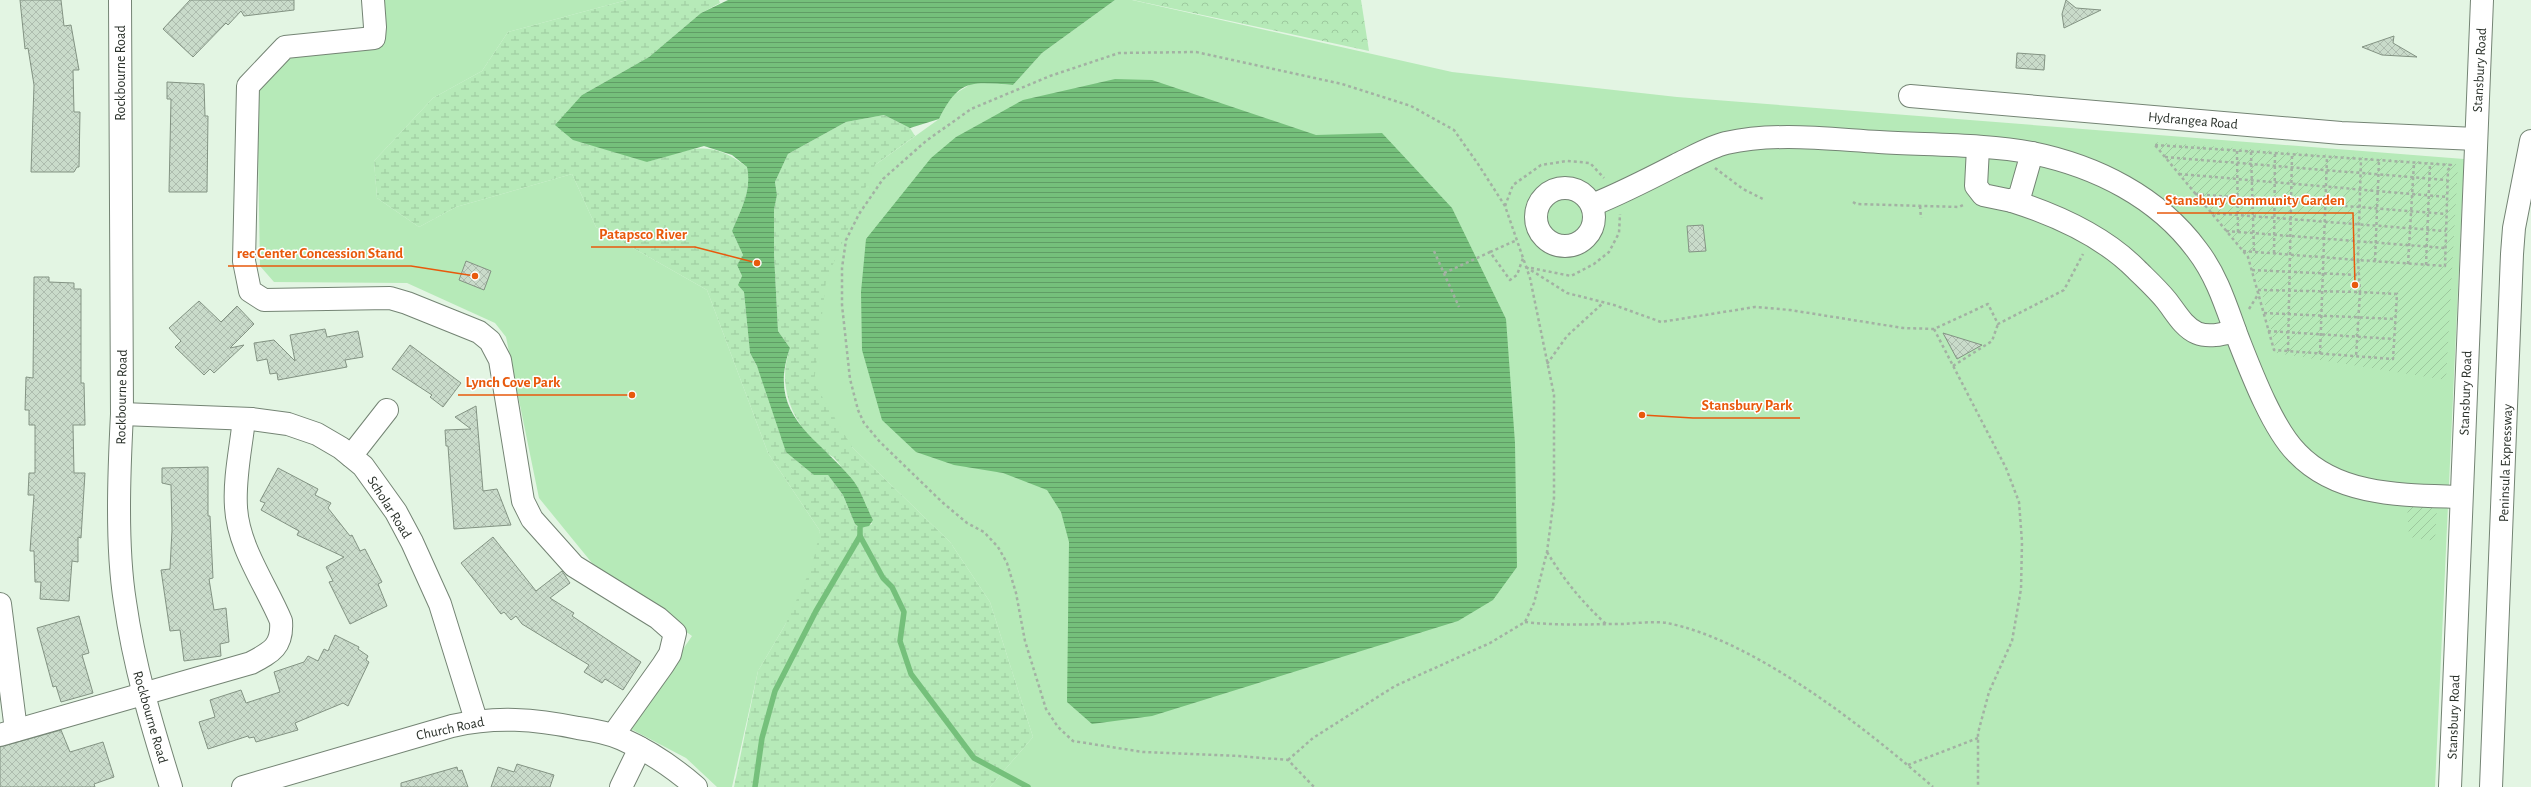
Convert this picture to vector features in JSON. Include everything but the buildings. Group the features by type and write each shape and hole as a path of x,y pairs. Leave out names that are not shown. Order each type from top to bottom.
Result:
{"street":[{"name":"Rockbourne Road","path":"120,0 122,414 119,470 124,600 143,695 171,787"},
{"path":"373,0 375,27 374,38 285,47 248,86 244,260 250,291 264,300 390,298 407,303 479,332 490,341 500,360 523,501 532,520 574,566 658,618 675,633 670,654 613,735"},
{"name":"Stansbury Road","path":"2450,787 2482,0"},
{"name":"Hydrangea Road","path":"1910,96 2341,133 2476,139"},
{"path":"1592,205 1617,195 1722,144 1760,137 1978,148 2032,153 2096,172 2138,194 2176,225 2197,249 2219,285 2235,331 2282,434 2296,453 2327,475 2348,484 2374,491 2461,497"},
{"name":"Peninsula Expressway","path":"2491,787 2512,254 2514,228 2531,141"},
{"path":"1978,148 1976,186 1983,195 2012,201 2059,218 2092,237 2134,268 2166,300 2182,322 2195,333 2215,335 2235,331"},
{"path":"2012,201 2020,195 2032,153"},
{"path":"351,456 387,410"},
{"name":"Scholar Road","path":"122,414 244,419 288,424 317,434 341,448 351,456 376,481 396,512 412,542 440,604 476,720"},
{"path":"0,604 8,733 251,663 269,654 279,643 282,633 281,621 248,549 236,508 236,481 244,419"},
{"name":"Church Road","path":"243,787 415,736 476,720 513,718 545,721 613,735 640,748 675,769 696,787"},
{"path":"620,787 640,748"}],"path":[{"path":"1288,760 1313,738 1395,686 1490,643 1525,622 1534,603 1547,552 1554,482 1554,395 1526,267 1505,206 1454,130 1410,106 1342,84 1196,52 1119,53 1050,76 971,109 926,141 883,179 859,214 846,240 842,268 842,305 850,379 858,410 864,423 880,442 918,480 967,523 984,532 998,547 1007,563 1016,593 1025,640 1046,709 1058,727 1073,741 1143,752 1288,760 1314,787"},
{"path":"2242,251 2445,266 2447,180 2448,170 2452,165 2155,145 2242,251 2248,257 2274,350 2393,359 2397,294 2258,290"},
{"path":"2237,151 2238,232"},
{"path":"2251,152 2254,252"},
{"path":"2274,253 2275,153"},
{"path":"2288,351 2292,154"},
{"path":"2164,157 2447,180"},
{"path":"2320,354 2327,157"},
{"path":"2356,356 2360,292 2358,275 2358,242 2360,159"},
{"path":"2375,261 2379,160"},
{"path":"2408,264 2414,163"},
{"path":"2426,265 2430,164"},
{"path":"1711,165 1743,189 1763,199"},
{"path":"2179,174 2447,198"},
{"path":"2195,194 2446,214"},
{"path":"1853,202 1856,204 1959,207 1983,195"},
{"path":"1920,206 1920,218"},
{"path":"2211,213 2446,231"},
{"path":"2226,231 2324,240 2445,248"},
{"path":"1953,366 1992,341 1998,324 2064,290 2092,237"},
{"path":"1444,273 1517,240"},
{"path":"1434,251 1459,307"},
{"path":"1490,252 1510,280 1517,275 1523,257"},
{"path":"1526,267 1567,293 1661,322 1755,307 1790,310 1903,328 1934,329 1988,304 1998,324"},
{"path":"2252,270 2358,275"},
{"path":"1547,365 1567,336 1603,303"},
{"path":"2264,314 2395,319"},
{"path":"1934,329 2006,468 2019,502 2022,542 2021,589 2012,641 1989,692 1978,738 1978,787"},
{"path":"2268,331 2394,339"},
{"path":"1547,552 1562,577 1582,601 1606,624"},
{"path":"1525,622 1563,626 1666,623 1697,631 1738,649 1779,672 1836,711 1933,787"},
{"path":"1908,766 1978,738"}],"green space":[{"path":"383,0 627,0 508,32 482,71 433,98 374,161 377,198 419,227 456,207 572,174 596,227 707,290 768,453 820,531 812,566 785,625 758,671 732,787 717,787 686,758 629,728 692,636 592,563 539,498 506,337 495,323 407,283 274,282 260,266 257,93 292,56 384,43"},
{"path":"627,0 719,0 720,3 701,13 649,57 582,95 647,162 687,150 709,149 721,152 747,167 747,192 732,231 743,255 737,265 742,276 739,285 744,292 750,353 814,475 828,475 843,495 855,524 860,528 872,524 850,481 835,459 824,451 804,429 796,417 786,391 786,363 790,348 778,331 774,254 774,210 777,195 775,182 788,154 846,122 884,115 910,128 915,136 875,165 852,447 950,542 990,602 1033,737 990,787 734,787 758,671 785,625 820,531 768,453 707,290 596,227 572,174 456,207 419,227 377,198 374,161 433,98 482,71 508,32"},
{"path":"1115,0 1132,0 1452,72 1677,97 2464,159 2435,787 990,787 1033,737 990,602 950,542 852,447 814,383 826,281 875,165 939,119 950,97 974,82 1013,85 1042,53"},
{"path":"1133,0 1361,0 1369,51"},
{"path":"2154,142 2458,164 2446,380 2276,353 2268,314 2250,257"},
{"path":"2407,503 2437,507 2435,541 2409,537"}],"shaded area":[{"path":"728,0 1115,0 1042,53 1013,85 987,83 960,89 946,106 939,119 910,128 884,115 846,122 788,154 775,182 777,195 774,210 774,254 778,331 790,348 784,371 785,391 790,408 799,423 855,483 873,520 869,526 860,528 855,524 843,495 828,475 814,475 786,452 757,366 750,353 744,292 738,285 742,276 737,265 743,255 732,231 747,192 747,167 732,155 704,146 647,162 573,140 555,125 582,95 649,57 701,13"},
{"path":"1115,79 1152,80 1316,135 1382,133 1452,208 1506,319 1515,443 1517,567 1493,600 1458,621 1152,716 1092,724 1067,702 1069,542 1061,512 1047,490 1003,473 954,465 916,452 882,420 862,350 861,292 866,239 931,158 956,137 1023,100"}],"waterway":[{"path":"755,787 762,738 775,691 816,611 860,536 860,528"},
{"path":"860,536 883,578 892,587 904,612 900,641 911,674 974,758 1028,787"}],"place":[{"name":"Patapsco River","path":"757,263"},
{"name":"rec Center Concession Stand","path":"475,276"},
{"name":"Stansbury Community Garden","path":"2355,285"},
{"name":"Lynch Cove Park","path":"632,395"},
{"name":"Stansbury Park","path":"1642,415"}]}
